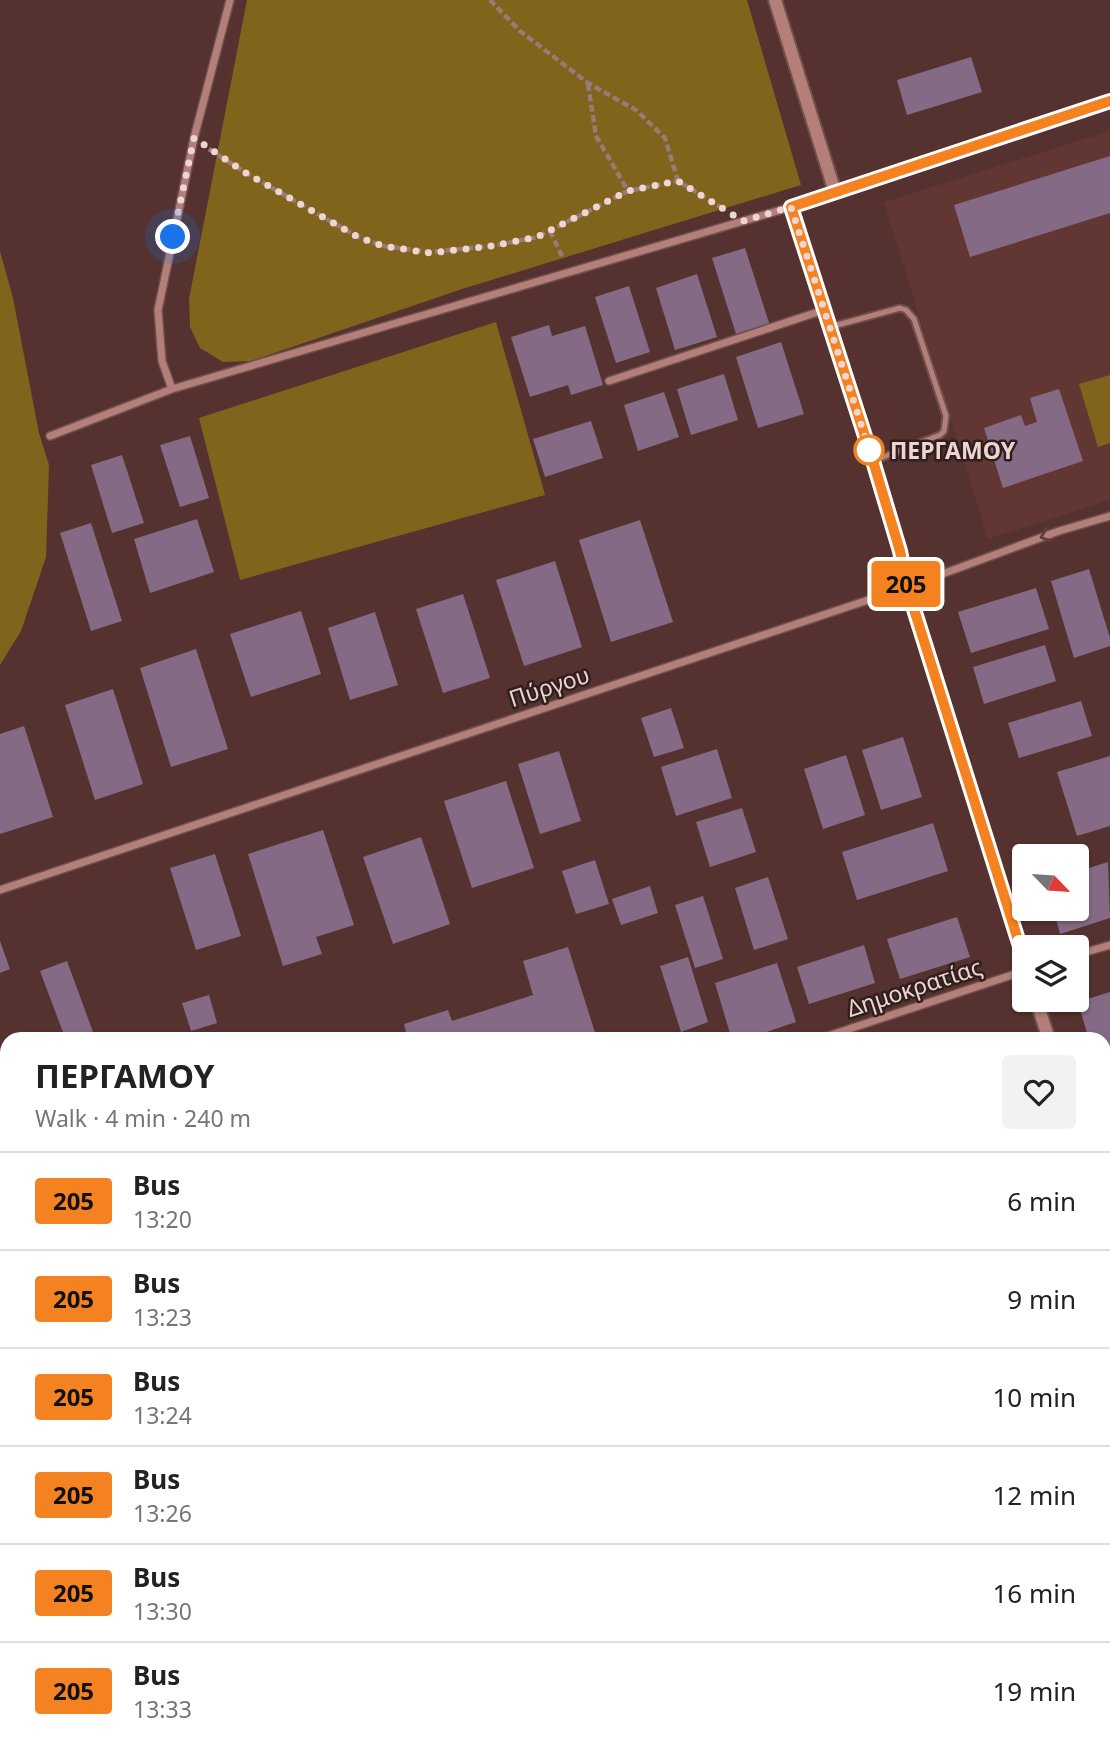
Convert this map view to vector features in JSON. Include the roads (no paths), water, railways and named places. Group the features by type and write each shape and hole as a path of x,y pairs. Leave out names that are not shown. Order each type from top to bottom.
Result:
{"street":[{"path":"172,389 162,360 158,310 194,138 230,0"},
{"path":"775,0 835,192"},
{"path":"50,436 172,389 791,207 1110,101"},
{"path":"791,207 873,461 900,551 907,587 1016,935"},
{"path":"608,381 824,310"},
{"name":"Πύργου","path":"0,890 907,587 1059,531 1110,516"},
{"path":"1089,951 1110,945"},
{"name":"Δημοκρατίας","path":"840,1032 1012,975"},
{"path":"1040,1012 1046,1032"}],"lane":[{"path":"830,327 900,308 906,310 914,319 946,416 947,424 940,435 873,461"}],"place":[{"name":"ΠΕΡΓΑΜΟΥ","path":"869,450"}]}
